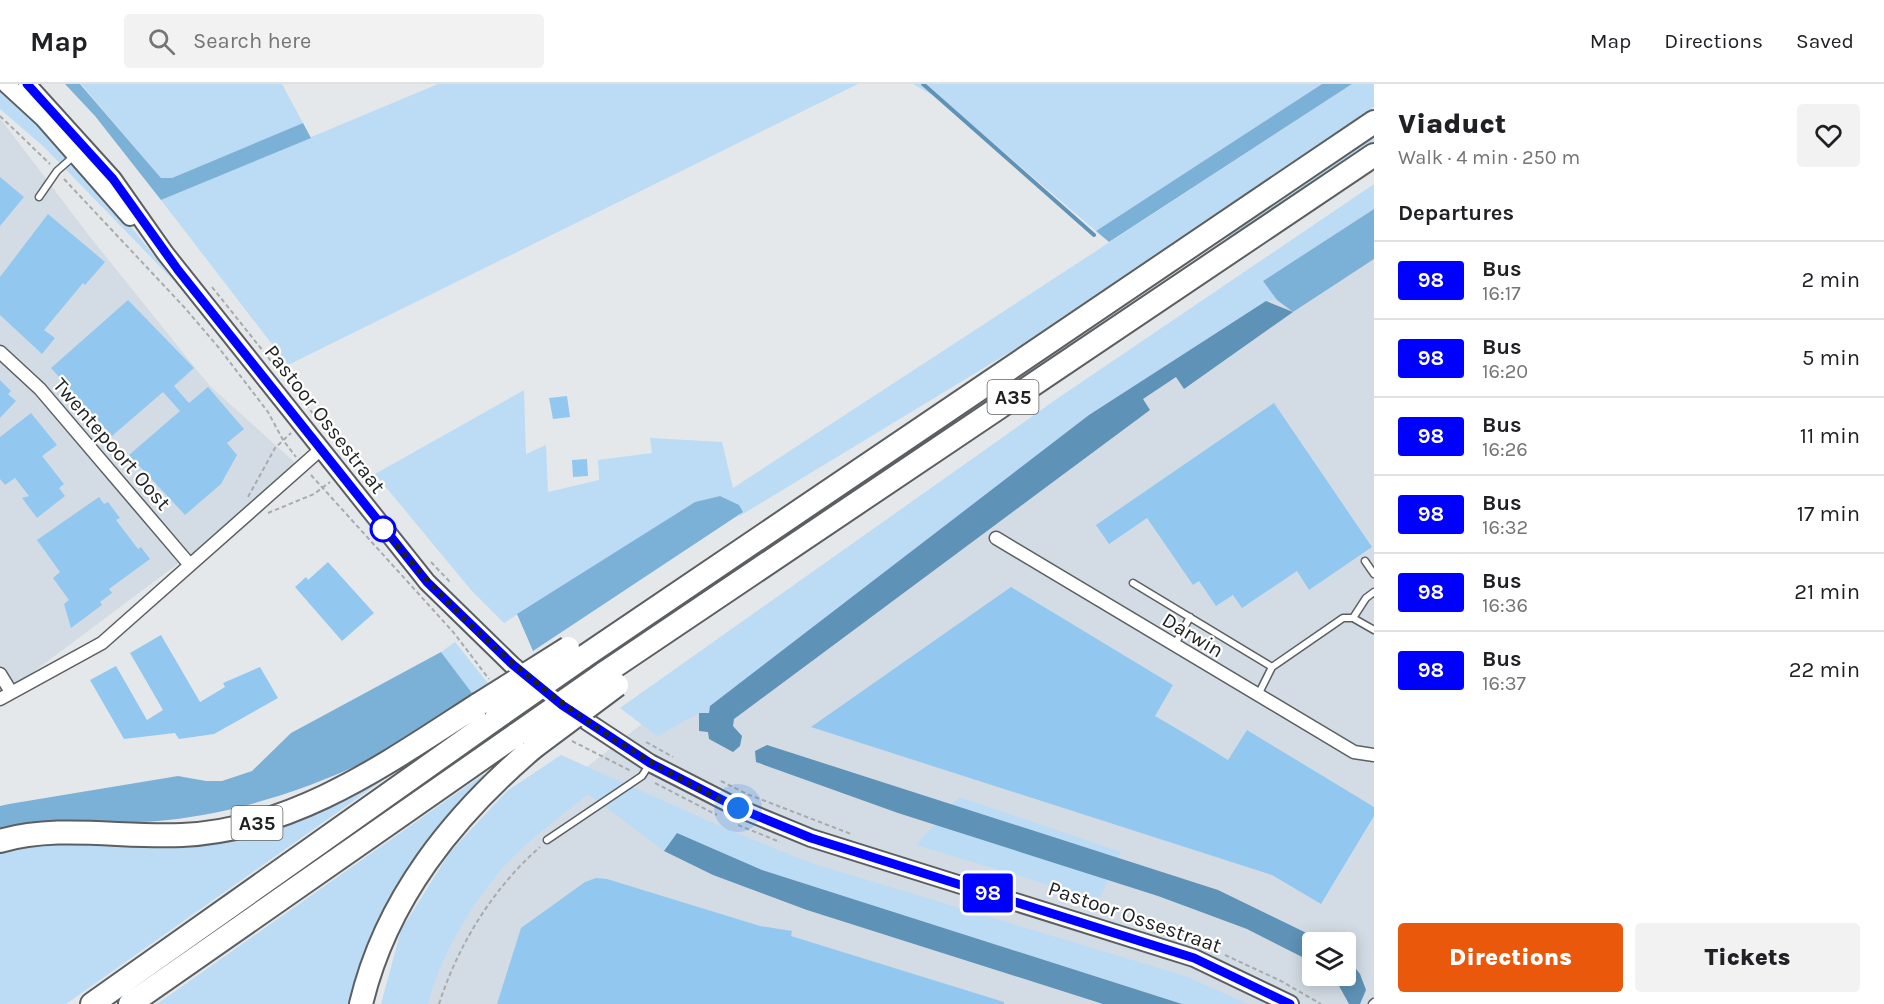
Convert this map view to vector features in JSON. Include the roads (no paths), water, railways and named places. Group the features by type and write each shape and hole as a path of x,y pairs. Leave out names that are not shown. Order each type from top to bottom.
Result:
{"highway":[{"name":"A35","path":"92,1004 488,711 575,653 608,640 1374,122"},
{"name":"A35","path":"130,1004 526,740 745,578 1374,155"},
{"name":"A35","path":"0,841 40,834 184,835 248,825 295,811 333,794 488,711"},
{"name":"A35","path":"361,1004 382,937 410,886 467,809 526,740"}],"main road":[{"name":"Pastoor Ossestraat","path":"6,84 81,150"},
{"name":"Pastoor Ossestraat","path":"27,84 81,150 135,207 165,253 320,450 402,553 452,609 512,664 646,769 811,838 1194,958 1290,1004"}],"street":[{"name":"Twentepoort Oost","path":"0,352 40,389 190,565"},
{"path":"0,699 102,643 320,450"},
{"name":"Darwin","path":"996,538 1173,646 1354,752 1374,755"},
{"path":"0,674 11,692"}],"lane":[{"path":"39,197 57,171 81,150"},
{"path":"1365,561 1374,574"},
{"path":"1133,583 1272,667"},
{"path":"1353,618 1366,598 1374,592"},
{"path":"1173,646 1190,617"},
{"path":"1258,696 1272,667 1343,618 1353,618 1374,630"},
{"path":"547,840 646,769"}],"waterway":[{"path":"923,84 1094,235"}]}
